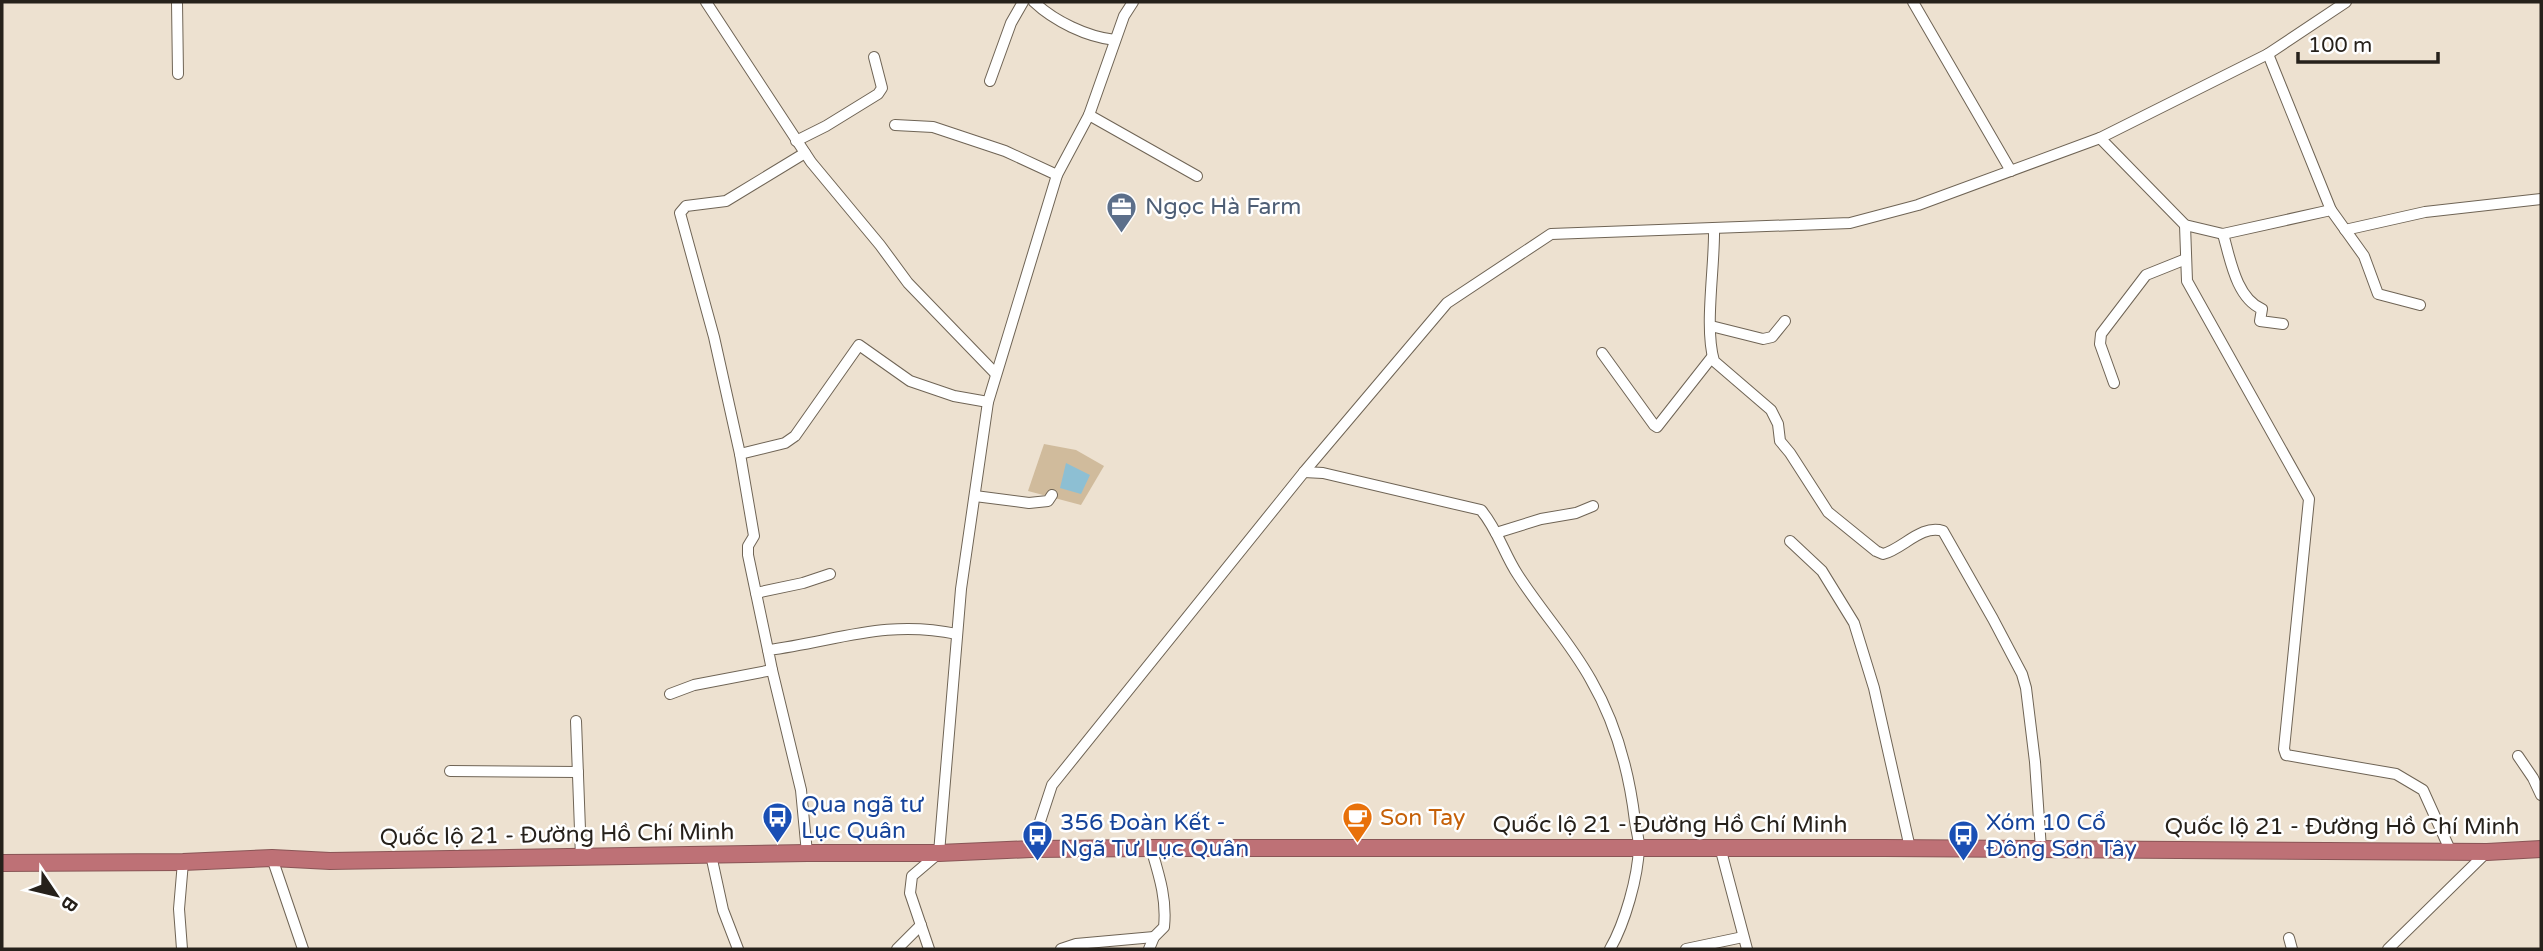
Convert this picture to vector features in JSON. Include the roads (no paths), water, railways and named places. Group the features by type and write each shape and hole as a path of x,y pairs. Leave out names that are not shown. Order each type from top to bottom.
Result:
{"highway":[{"name":"Quốc lộ 21 - Đường Hồ Chí Minh","path":"2,863 183,862 272,858 330,861 1151,848 1910,848 2451,852 2541,849"}],"street":[{"path":"177,2 178,74"},
{"path":"706,2 805,153 908,283 996,374"},
{"path":"989,81 1011,23 1023,2"},
{"path":"1034,2 1068,24 1103,39 1115,40"},
{"path":"929,949 910,893 912,876 939,853 961,589 988,402 1057,175 1089,115 1124,16 1133,2"},
{"path":"1913,2 2011,171"},
{"path":"1031,849 1052,785 1304,472 1447,303 1551,234 1850,223 1918,205 2100,138 2268,54 2346,2"},
{"path":"2268,54 2331,210 2364,256 2378,294 2420,305"},
{"path":"796,141 878,94 882,88 874,57"},
{"path":"1089,115 1197,176"},
{"path":"895,125 933,127 1005,151 1057,175"},
{"path":"2100,138 2185,225 2223,234 2331,210"},
{"path":"805,153 726,201 686,206 680,213 714,337 740,454 754,536 748,546 748,555 800,790 807,853"},
{"path":"2345,230 2425,212 2541,200"},
{"path":"2185,225 2187,281 2309,499 2284,749 2286,755 2396,774 2423,790 2451,852"},
{"path":"1714,228 1712,358 1772,410 1776,417 1780,441 1828,512 1876,551 1886,553 1932,530 1939,529 1946,534 2009,648 2026,688 2041,849"},
{"path":"2223,234 2238,284 2256,307 2262,309 2260,321 2283,324"},
{"path":"2114,383 2100,344 2101,334 2146,275 2186,258"},
{"path":"1711,326 1763,339 1772,337 1786,321"},
{"path":"740,454 785,443 794,436 859,345 910,381 954,396 988,402"},
{"path":"1602,353 1657,426 1712,358"},
{"path":"1304,472 1323,472 1481,510 1517,573 1563,634 1604,706 1623,757 1633,802 1639,848 1625,918 1610,949"},
{"path":"975,496 1029,503 1048,500 1052,495"},
{"path":"1496,533 1594,506"},
{"path":"1790,541 1822,571 1854,623 1874,688 1910,848"},
{"path":"756,593 830,574"},
{"path":"768,650 895,628 928,628 957,634"},
{"path":"670,694 694,685 772,670"},
{"path":"576,721 581,857"},
{"path":"2518,756 2541,795"},
{"path":"450,771 578,772"},
{"path":"1149,949 1154,937 1164,927 1166,904 1151,848"},
{"path":"1720,848 1747,949"},
{"path":"2388,949 2487,852"},
{"path":"711,855 723,909 738,949"},
{"path":"272,858 303,949"},
{"path":"182,949 179,909 183,862"},
{"path":"897,949 921,925"},
{"path":"1062,949 1076,944 1154,937"},
{"path":"1686,949 1743,937"}],"water":[{"path":"1066,463 1090,475 1081,494 1060,488"}],"place":[{"name":"Ngọc Hà Farm","path":"1122,234"},
{"name":"Qua ngã tư Lục Quân","path":"778,845"},
{"name":"Son Tay","path":"1357,845"},
{"name":"356 Đoàn Kết - Ngã Tư Lục Quân","path":"1037,863"},
{"name":"Xóm 10 Cổ Đông Sơn Tây","path":"1963,863"}]}
